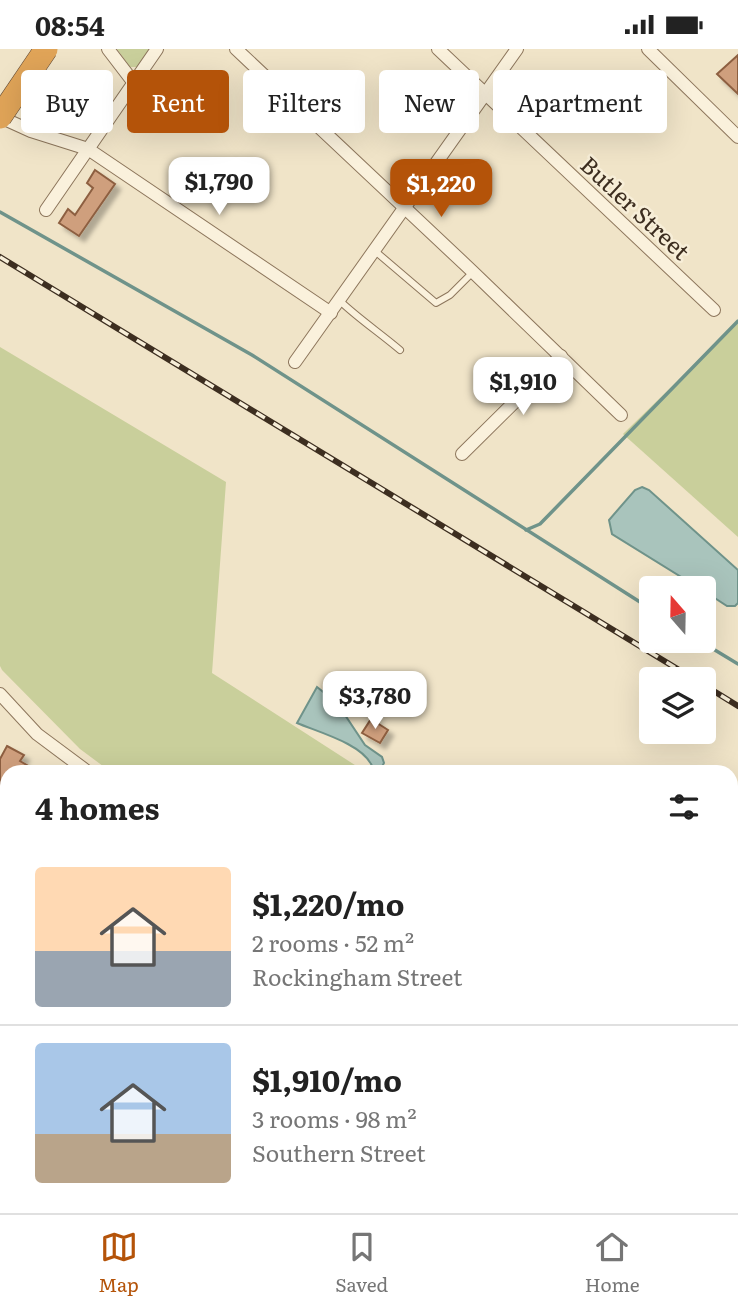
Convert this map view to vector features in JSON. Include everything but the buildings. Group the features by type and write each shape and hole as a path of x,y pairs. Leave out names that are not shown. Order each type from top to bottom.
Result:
{"highway":[{"path":"0,117 47,49"}],"street":[{"path":"108,49 127,74"},
{"path":"143,70 157,49"},
{"path":"236,49 621,415"},
{"name":"Butler Street","path":"438,49 714,310"},
{"path":"295,362 517,49"},
{"path":"648,49 738,137"},
{"path":"46,210 127,93"},
{"path":"0,117 31,131 88,149 331,313"},
{"path":"462,454 561,356"},
{"path":"0,694 37,734 79,765"}],"lane":[{"path":"375,251 436,303 450,295 472,272"},
{"path":"340,301 400,350"}],"green space":[{"path":"117,49 150,49 137,67 130,67"},
{"path":"738,322 738,537 623,434"},
{"path":"0,347 226,482 212,673 355,765 102,765 80,749 0,666"}],"water":[{"path":"642,487 649,490 738,570 738,603 735,606 727,606 716,599 716,576 680,576 612,534 609,520 635,490"},
{"path":"317,687 337,703 365,745 382,757 384,763 371,765 367,758 350,745 297,723"}],"waterway":[{"path":"0,212 252,355 639,601"},
{"path":"526,530 540,524 738,321"},
{"path":"716,651 738,664"}],"railway":[{"path":"0,257 674,667"},
{"path":"716,692 738,706"}]}
